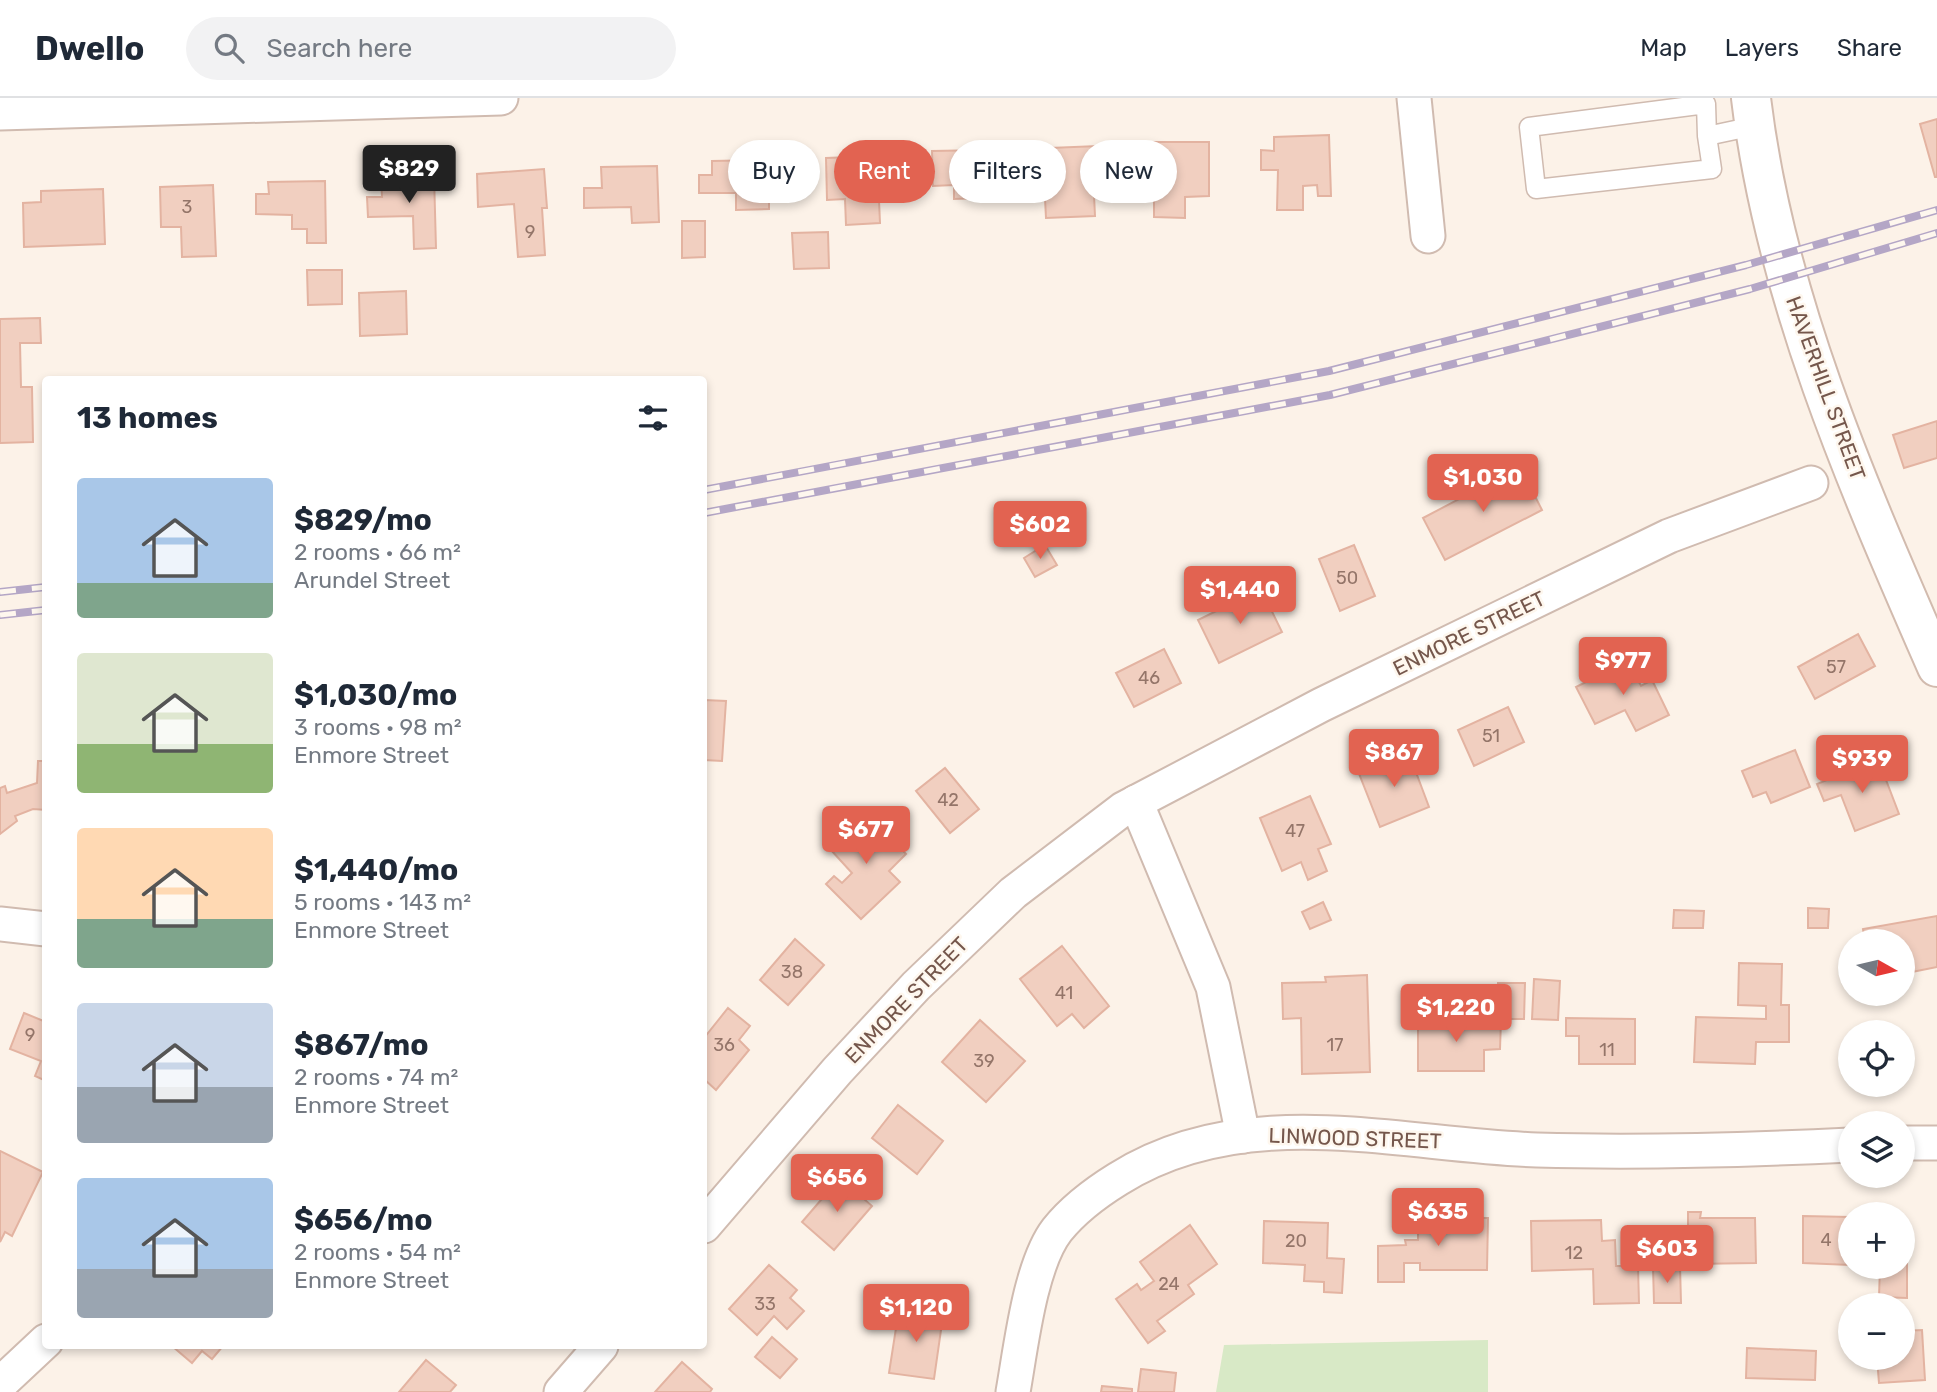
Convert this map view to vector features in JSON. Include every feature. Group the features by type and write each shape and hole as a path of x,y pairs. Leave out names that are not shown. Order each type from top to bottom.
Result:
{"main road":[{"name":"HAVERHILL STREET","path":"1753,112 1778,246 1818,381 1937,667"}],"street":[{"path":"0,113 501,98"},
{"path":"1414,98 1428,236"},
{"name":"ENMORE STREET","path":"707,1222 837,1070 916,986 1013,893 1070,847 1136,802 1321,705 1645,548 1811,483"},
{"path":"1136,802 1213,987 1243,1136"},
{"path":"0,924 42,929"},
{"name":"LINWOOD STREET","path":"1013,1392 1026,1320 1044,1253 1059,1227 1093,1196 1147,1161 1175,1149 1243,1136 1291,1133 1390,1135 1554,1150 1657,1151 1838,1145"},
{"path":"1915,1143 1937,1143"},
{"path":"0,1384 42,1345"},
{"path":"561,1392 598,1349"}],"lane":[{"path":"1706,104 1707,136 1712,169 1536,189 1529,127 1706,104"},
{"path":"1707,136 1753,112"}],"green space":[{"path":"1488,1340 1488,1392 1216,1392 1224,1345"}],"building":[{"path":"1937,119 1937,177 1935,177 1920,124"},
{"path":"1329,135 1331,196 1318,196 1317,185 1303,186 1303,210 1277,210 1278,170 1261,170 1261,150 1274,151 1274,137"},
{"path":"1177,142 1209,142 1209,196 1185,197 1185,218 1154,217 1154,203 1177,203"},
{"path":"1066,147 1080,147 1080,203 1094,203 1095,216 1046,218 1045,203 1066,203"},
{"path":"935,151 949,151 949,185 935,186"},
{"path":"826,158 834,158 834,200 827,200"},
{"path":"712,161 728,161 728,193 699,193 699,175 712,175"},
{"path":"657,166 659,222 632,223 631,207 584,208 584,188 602,188 601,167"},
{"path":"544,169 547,208 542,208 545,255 518,257 514,204 478,207 477,174"},
{"path":"434,175 436,248 414,249 413,216 368,217 367,197 382,197 381,177"},
{"path":"325,181 326,243 307,243 307,229 292,229 292,215 256,214 256,194 269,194 268,182"},
{"path":"213,185 216,256 182,257 181,227 161,227 160,187"},
{"path":"103,189 105,244 24,247 23,203 41,202 41,191"},
{"path":"736,203 769,203 769,209 736,210"},
{"path":"845,203 879,203 880,223 846,225"},
{"path":"682,221 705,221 705,257 682,258"},
{"path":"828,232 829,268 794,269 792,233"},
{"path":"307,270 342,270 342,304 308,305"},
{"path":"406,291 407,334 360,336 359,293"},
{"path":"40,318 41,343 20,343 21,387 32,387 33,442 0,443 0,319"},
{"path":"1937,421 1937,458 1904,468 1893,435"},
{"path":"1520,467 1542,510 1445,560 1423,518"},
{"path":"1045,545 1057,565 1035,577 1024,558"},
{"path":"1354,545 1375,596 1340,611 1319,559"},
{"path":"1261,589 1282,632 1219,663 1198,620"},
{"path":"1858,634 1875,666 1815,699 1798,667"},
{"path":"1164,649 1181,683 1134,707 1116,673"},
{"path":"1628,661 1641,686 1652,680 1669,715 1636,731 1625,710 1595,724 1576,687"},
{"path":"707,700 726,701 722,761 707,760"},
{"path":"1508,707 1524,742 1474,766 1458,730"},
{"path":"1795,750 1810,787 1771,803 1766,792 1753,797 1742,771"},
{"path":"1408,751 1429,807 1380,827 1358,771"},
{"path":"1878,759 1899,814 1855,831 1841,795 1824,801 1817,784"},
{"path":"38,761 42,761 42,810 33,809 15,816 17,821 0,834 0,788 5,786 7,793 37,783"},
{"path":"945,768 979,809 950,833 916,791"},
{"path":"1310,796 1331,844 1318,849 1327,871 1308,880 1301,862 1282,871 1260,818"},
{"path":"867,814 906,854 889,871 900,882 861,919 826,884 834,876 842,883 852,873 830,849"},
{"path":"1323,902 1331,920 1310,929 1302,912"},
{"path":"1808,908 1829,909 1828,928 1808,928"},
{"path":"1674,910 1704,911 1703,928 1673,928"},
{"path":"1937,916 1937,967 1915,971 1915,929 1863,929"},
{"path":"795,939 824,965 788,1005 760,980"},
{"path":"1062,946 1109,1006 1084,1028 1072,1014 1057,1026 1020,979"},
{"path":"1739,963 1782,964 1781,1005 1789,1005 1789,1042 1756,1042 1755,1064 1694,1062 1696,1017 1766,1019 1766,1006 1738,1005"},
{"path":"1367,975 1370,1072 1302,1074 1301,1018 1283,1019 1282,983 1326,982 1325,977"},
{"path":"1534,979 1560,981 1558,1020 1532,1019"},
{"path":"1498,983 1525,983 1524,1019 1497,1019"},
{"path":"728,1008 750,1026 739,1040 749,1050 716,1090 707,1082 707,1034"},
{"path":"24,1013 42,1020 42,1079 35,1076 41,1061 10,1049"},
{"path":"1566,1018 1635,1019 1635,1064 1579,1064 1579,1036 1566,1036"},
{"path":"1418,1019 1501,1019 1500,1049 1484,1050 1484,1071 1418,1071"},
{"path":"980,1020 1025,1061 986,1102 942,1062"},
{"path":"898,1105 943,1141 917,1174 872,1138"},
{"path":"0,1151 42,1172 42,1174 12,1236 5,1232 0,1242"},
{"path":"840,1178 872,1206 834,1250 802,1222"},
{"path":"1688,1212 1701,1212 1700,1218 1755,1218 1756,1263 1691,1264 1691,1258 1678,1258 1677,1238 1688,1238"},
{"path":"1803,1216 1838,1217 1838,1264 1803,1263"},
{"path":"1418,1218 1488,1218 1487,1270 1420,1270 1420,1263 1404,1263 1404,1282 1378,1282 1378,1246 1406,1245 1405,1240 1418,1240"},
{"path":"1601,1220 1602,1241 1615,1240 1616,1266 1638,1266 1639,1303 1594,1304 1593,1269 1532,1271 1531,1221"},
{"path":"1264,1221 1328,1223 1327,1258 1344,1259 1342,1293 1324,1292 1324,1282 1304,1281 1305,1265 1263,1263"},
{"path":"1190,1225 1217,1264 1188,1285 1194,1294 1157,1321 1165,1331 1148,1343 1116,1299 1137,1284 1141,1290 1154,1281 1140,1262"},
{"path":"769,1265 797,1290 790,1298 804,1311 787,1329 774,1316 757,1335 729,1309"},
{"path":"1680,1266 1681,1303 1654,1303 1653,1267"},
{"path":"1880,1279 1907,1279 1907,1293 1879,1293"},
{"path":"899,1309 943,1316 934,1379 889,1373"},
{"path":"1915,1330 1922,1330 1925,1380 1879,1383 1878,1370 1915,1370"},
{"path":"772,1337 797,1359 780,1378 755,1357"},
{"path":"1747,1348 1816,1351 1815,1380 1746,1378"},
{"path":"176,1349 220,1349 212,1359 202,1351 192,1363"},
{"path":"426,1360 456,1385 450,1392 399,1392"},
{"path":"682,1362 712,1389 710,1392 655,1392"},
{"path":"1141,1369 1176,1373 1174,1392 1138,1392"},
{"path":"1102,1386 1132,1389 1132,1392 1101,1392"}],"railway":[{"path":"707,489 1329,371 1746,265 1937,210"},
{"path":"707,512 1330,395 1750,289 1937,233"},
{"path":"0,592 42,587"},
{"path":"0,615 42,610"}]}
